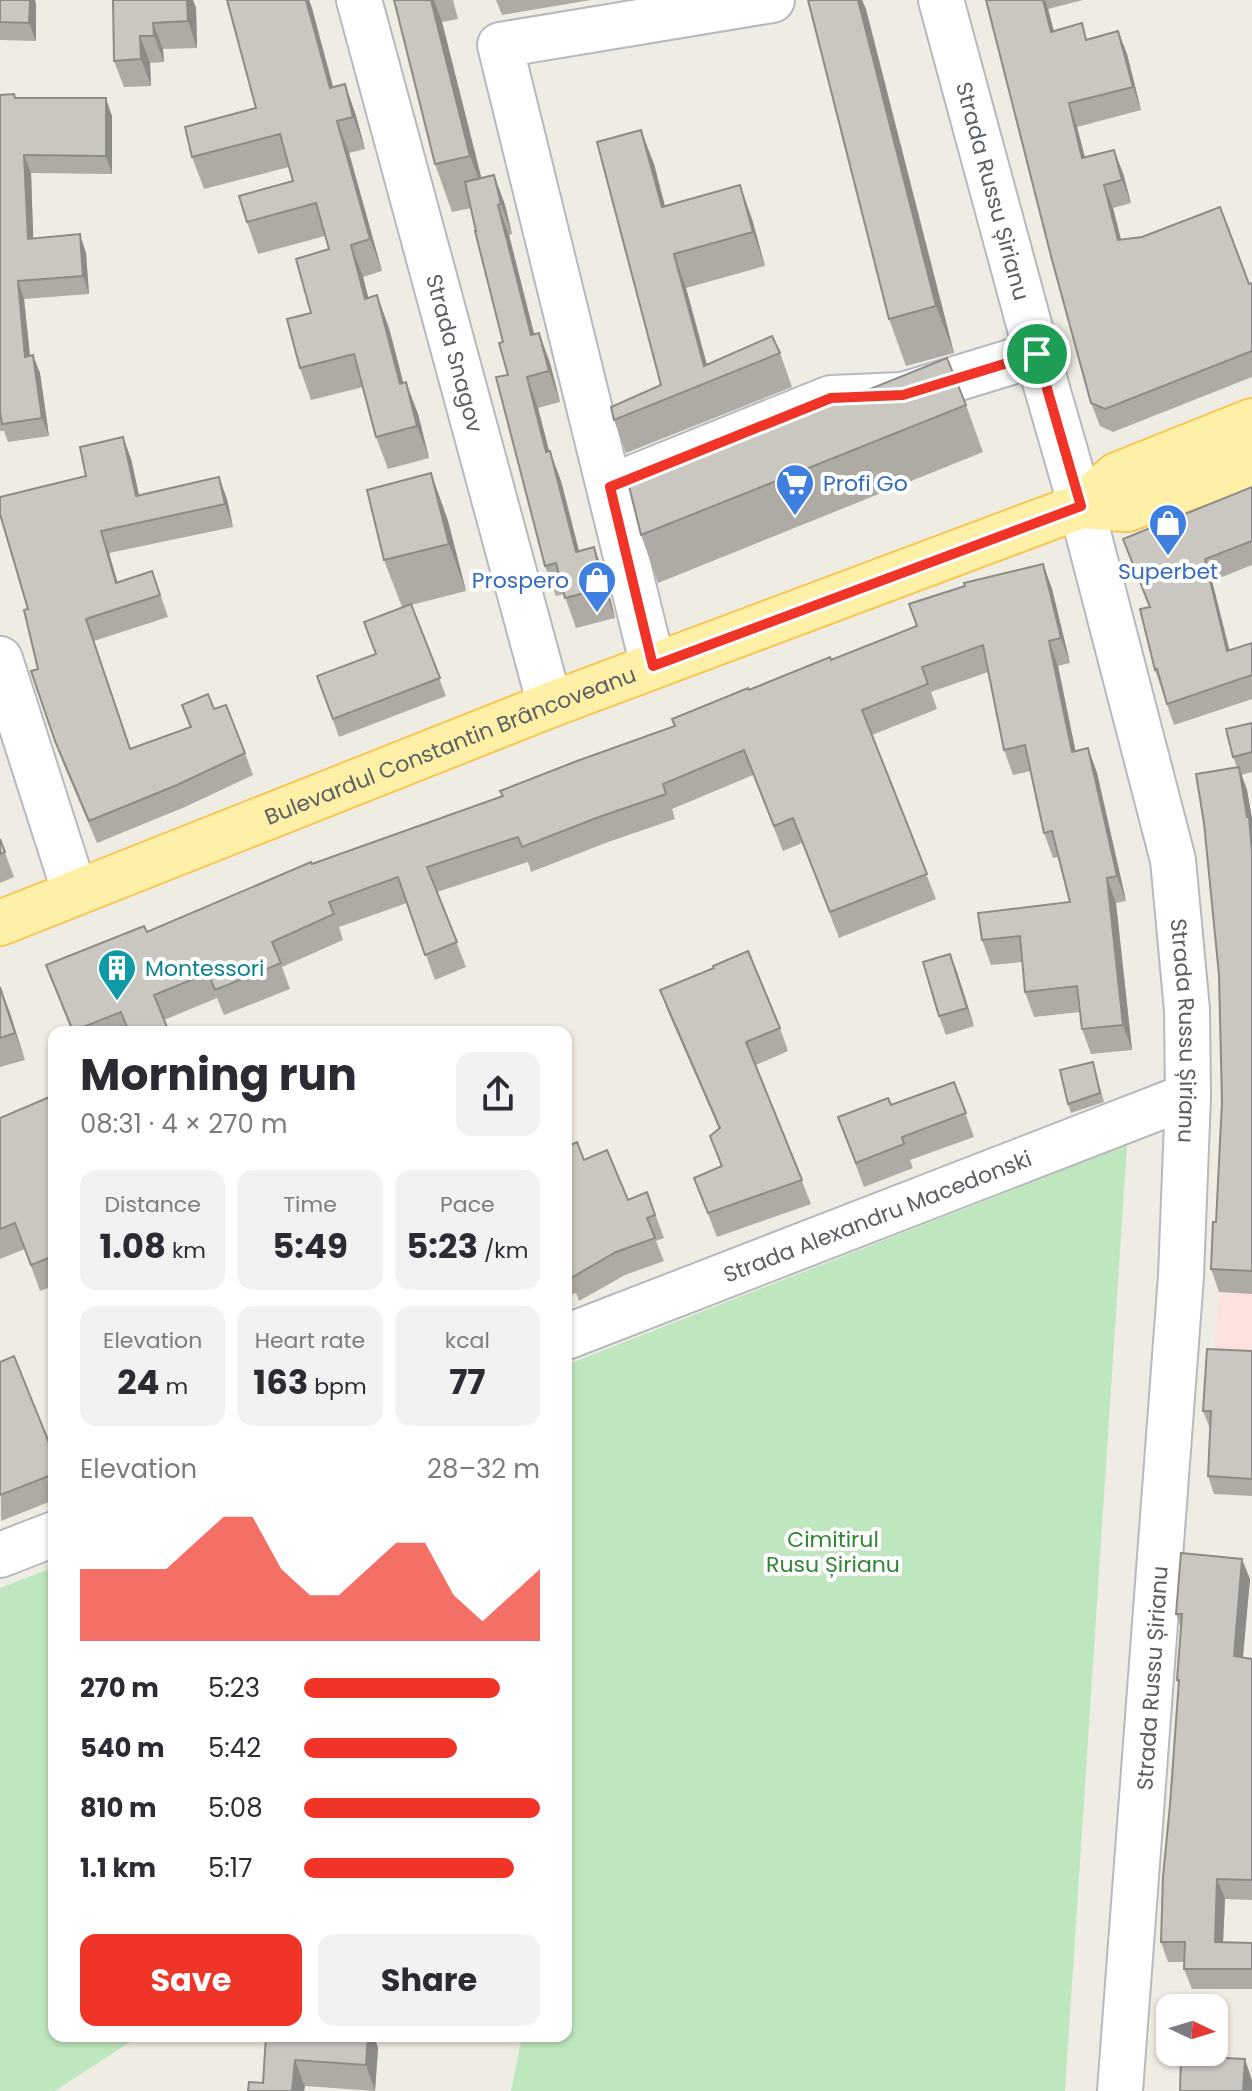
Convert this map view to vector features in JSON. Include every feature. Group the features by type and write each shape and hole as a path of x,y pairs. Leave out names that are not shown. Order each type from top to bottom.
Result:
{"main road":[{"name":"Bulevardul Constantin Brâncoveanu","path":"0,923 550,705 1081,506 1117,475 1252,421"},
{"name":"Bulevardul Constantin Brâncoveanu","path":"1081,506 1127,509 1252,465"}],"street":[{"name":"Strada Snagov","path":"359,0 550,705"},
{"path":"653,666 500,45 772,0"},
{"name":"Strada Russu Șirianu","path":"941,0 1081,506 1173,860 1187,1010 1188,1096 1180,1288 1120,2091"},
{"path":"610,487 831,398 903,395 1037,354"},
{"path":"0,659 75,893"},
{"name":"Strada Alexandru Macedonski","path":"572,1335 1188,1096"},
{"path":"0,1555 48,1536"}],"shaded area":[{"path":"1219,1292 1252,1294 1252,1369 1213,1367"}],"green space":[{"name":"Cimitirul Rusu Șirianu","path":"1127,1145 1065,2091 511,2091 521,2042 572,2042 572,1363"},
{"path":"48,1569 48,2042 130,2042 55,2091 0,2091 0,1588"}],"building":[{"path":"0,0 30,0 29,23 0,22"},
{"path":"113,0 187,0 188,21 153,23 154,36 140,36 141,59 114,61"},
{"path":"227,0 306,0 330,88 345,84 353,117 337,121 370,239 351,245 365,299 377,295 400,384 406,382 417,426 376,437 354,354 300,368 287,319 311,313 296,259 329,249 316,203 247,222 239,196 293,181 280,134 192,157 185,127 256,108"},
{"path":"394,0 431,0 470,156 435,164"},
{"path":"808,0 858,0 936,306 889,319"},
{"path":"986,0 1043,0 1051,32 1082,23 1086,40 1118,31 1133,87 1069,103 1082,158 1114,150 1122,180 1104,185 1118,240 1142,237 1220,207 1249,284 1252,283 1252,351 1105,409 1091,403"},
{"path":"14,94 15,98 106,98 106,156 24,155 28,239 80,234 83,276 18,281 25,357 33,355 42,418 2,424 0,95"},
{"path":"641,130 662,207 740,185 753,232 674,254 704,366 772,336 780,353 614,420 611,407 661,385 597,142"},
{"path":"494,175 501,204 498,205 531,335 539,333 549,371 527,377 546,452 550,451 576,552 594,547 604,588 565,598 556,563 545,566 496,377 508,375 499,343 503,342 465,182"},
{"path":"947,358 966,405 641,535 629,486"},
{"path":"123,437 136,496 219,477 225,504 101,531 116,583 152,571 160,595 86,619 130,749 191,727 182,705 208,694 214,709 226,705 245,753 89,821 55,741 31,671 38,669 24,610 28,609 0,514 0,497 86,476 80,447"},
{"path":"431,473 449,544 384,560 367,490"},
{"path":"1252,487 1252,541 1205,559 1227,651 1252,643 1252,675 1167,704 1140,609 1150,607 1123,539"},
{"path":"1043,564 1061,638 1049,641 1072,752 1088,748 1117,876 1107,878 1123,1025 1082,1029 1077,986 1025,992 1020,936 982,940 978,913 1070,902 1052,831 1044,833 1025,745 1004,750 983,645 922,667 928,684 862,710 927,874 830,912 793,818 774,826 744,750 663,784 666,794 522,847 518,837 427,867 457,942 425,955 398,877 329,902 334,914 272,942 281,963 215,990 208,973 154,995 167,1026 127,1026 121,1012 86,1026 71,1026 46,965 144,926 147,932 311,862 503,796 500,791 675,726 672,719 917,626 909,604 965,586 964,583"},
{"path":"411,604 440,678 333,719 317,676 376,654 364,622"},
{"path":"1252,723 1252,752 1233,757 1226,729"},
{"path":"1239,767 1249,817 1252,853 1252,1271 1211,1269 1222,1102 1219,975 1196,774"},
{"path":"748,951 780,1028 746,1042 802,1180 708,1213 694,1178 722,1166 710,1136 720,1128 660,990"},
{"path":"950,954 967,1008 939,1016 923,962"},
{"path":"0,987 15,1033 0,1038"},
{"path":"1093,1062 1100,1093 1068,1104 1060,1070"},
{"path":"954,1082 966,1113 902,1137 904,1144 856,1163 838,1117 888,1098 891,1105"},
{"path":"48,1098 48,1258 31,1265 15,1223 0,1229 0,1118"},
{"path":"577,1142 584,1160 607,1150 628,1200 647,1192 655,1215 647,1218 655,1238 616,1252 572,1277 572,1144"},
{"path":"1207,1349 1252,1351 1252,1479 1208,1476 1211,1411 1203,1411"},
{"path":"14,1356 48,1440 48,1476 0,1495 0,1362"},
{"path":"1181,1553 1242,1559 1234,1656 1252,1659 1252,1880 1217,1879 1215,1942 1252,1943 1252,1969 1184,1969 1185,1942 1161,1942 1163,1877 1179,1680 1182,1614 1176,1614"},
{"path":"266,2042 368,2042 366,2065 295,2060 292,2091 248,2091 249,2082 263,2083"},
{"path":"1228,2058 1245,2059 1243,2091 1180,2091 1181,2066 1228,2066"}],"place":[{"name":"Profi Go","path":"795,517"},
{"name":"Superbet","path":"1168,557"},
{"name":"Prospero","path":"597,614"},
{"name":"Montessori","path":"117,1002"}],"route":[{"path":"1037,354 1081,506 653,666 610,487 831,398 903,395 1037,354"}]}
